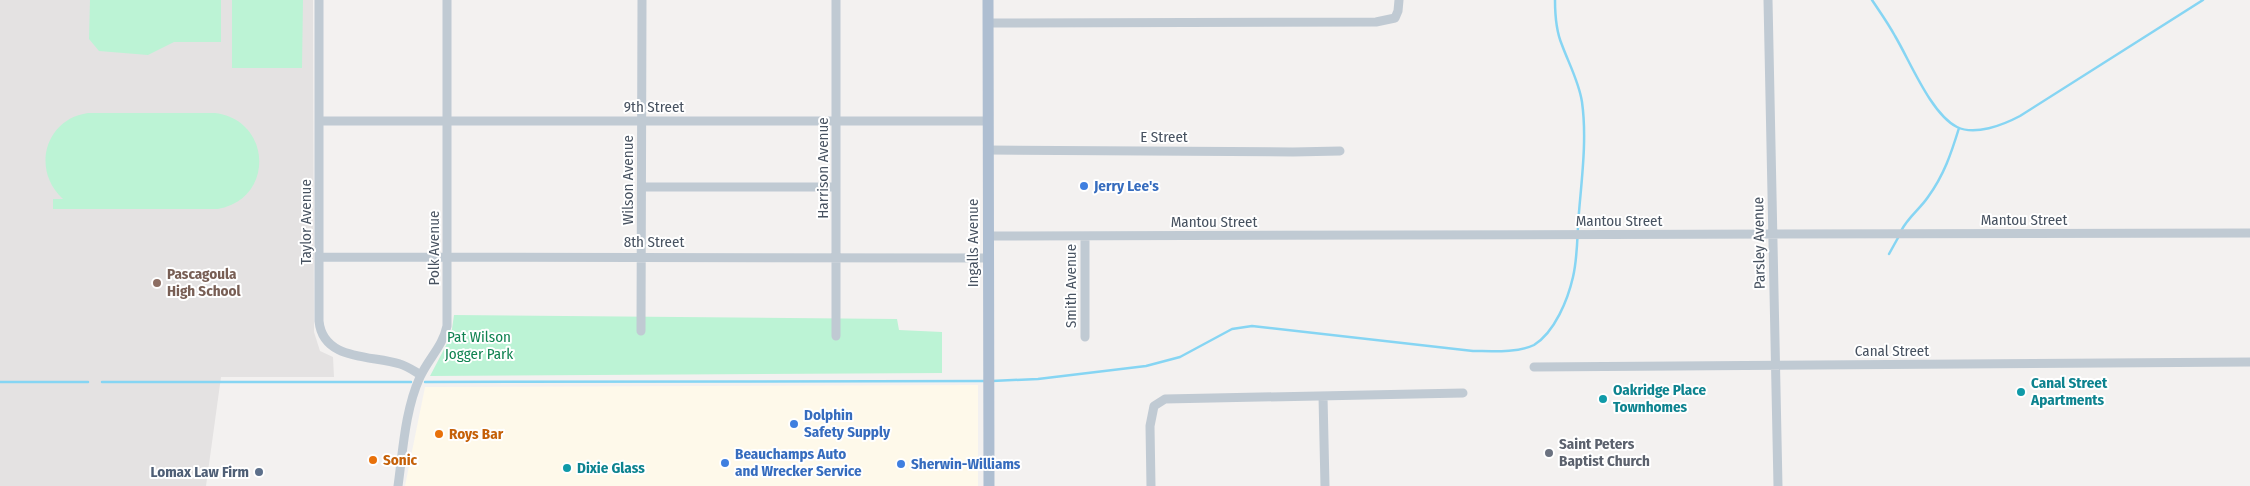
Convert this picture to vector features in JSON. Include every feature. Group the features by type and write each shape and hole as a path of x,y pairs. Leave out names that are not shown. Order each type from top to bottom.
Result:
{"main road":[{"name":"Ingalls Avenue","path":"988,0 989,486"}],"street":[{"name":"Taylor Avenue","path":"319,0 320,326 328,343 340,350 354,355 401,364 420,375"},
{"name":"Polk Avenue","path":"398,486 410,410 420,375 445,334 448,314 447,0"},
{"name":"Wilson Avenue","path":"641,331 642,0"},
{"name":"Harrison Avenue","path":"836,0 836,336"},
{"path":"988,23 1376,22 1395,18 1399,0"},
{"name":"Parsley Avenue","path":"1768,0 1778,486"},
{"name":"9th Street","path":"320,121 988,120"},
{"name":"E Street","path":"988,150 1340,151"},
{"path":"642,187 836,187"},
{"name":"Mantou Street","path":"988,236 2250,233"},
{"name":"Smith Avenue","path":"1085,236 1085,337"},
{"name":"8th Street","path":"320,257 836,256 988,258"},
{"name":"Canal Street","path":"1534,367 2250,362"},
{"path":"1151,486 1150,426 1154,406 1165,399 1463,393"},
{"path":"1323,396 1324,486"}],"shaded area":[{"name":"Pascagoula High School","path":"0,0 313,0 314,332 320,351 333,357 334,377 221,377 206,486 0,486"},
{"path":"978,385 978,486 405,486 425,387"}],"green space":[{"path":"90,0 221,0 221,42 174,42 148,55 99,51 89,39"},
{"path":"232,0 303,0 302,68 232,68"},
{"path":"88,113 215,113 234,119 248,130 256,144 259,160 257,176 250,191 237,202 218,209 53,209 53,199 63,199 53,187 47,174 47,147 61,125 73,117"},
{"name":"Pat Wilson Jogger Park","path":"454,315 897,319 899,330 942,332 942,373 430,376 451,336"}],"waterway":[{"path":"992,381 1038,379 1146,366 1180,357 1232,329 1252,326 1473,351 1512,350 1534,345 1542,339 1554,324 1571,286 1576,261 1584,157 1581,95 1558,34 1555,0"},
{"path":"1872,0 1938,111 1957,127 1972,130 1997,126 2020,116 2203,0"},
{"path":"1901,231 1934,189 1950,155 1959,128"},
{"path":"1889,254 1899,236"},
{"path":"425,382 986,381"},
{"path":"0,382 88,382"},
{"path":"102,382 411,382"}],"place":[{"name":"Jerry Lee's","path":"1084,186"},
{"name":"Pascagoula High School","path":"157,283"},
{"name":"Canal Street Apartments","path":"2021,392"},
{"name":"Oakridge Place Townhomes","path":"1603,399"},
{"name":"Dolphin Safety Supply","path":"794,424"},
{"name":"Roys Bar","path":"439,434"},
{"name":"Saint Peters Baptist Church","path":"1549,453"},
{"name":"Sonic","path":"373,460"},
{"name":"Beauchamps Auto and Wrecker Service","path":"725,463"},
{"name":"Sherwin-Williams","path":"901,464"},
{"name":"Dixie Glass","path":"567,468"},
{"name":"Lomax Law Firm","path":"259,472"}]}
